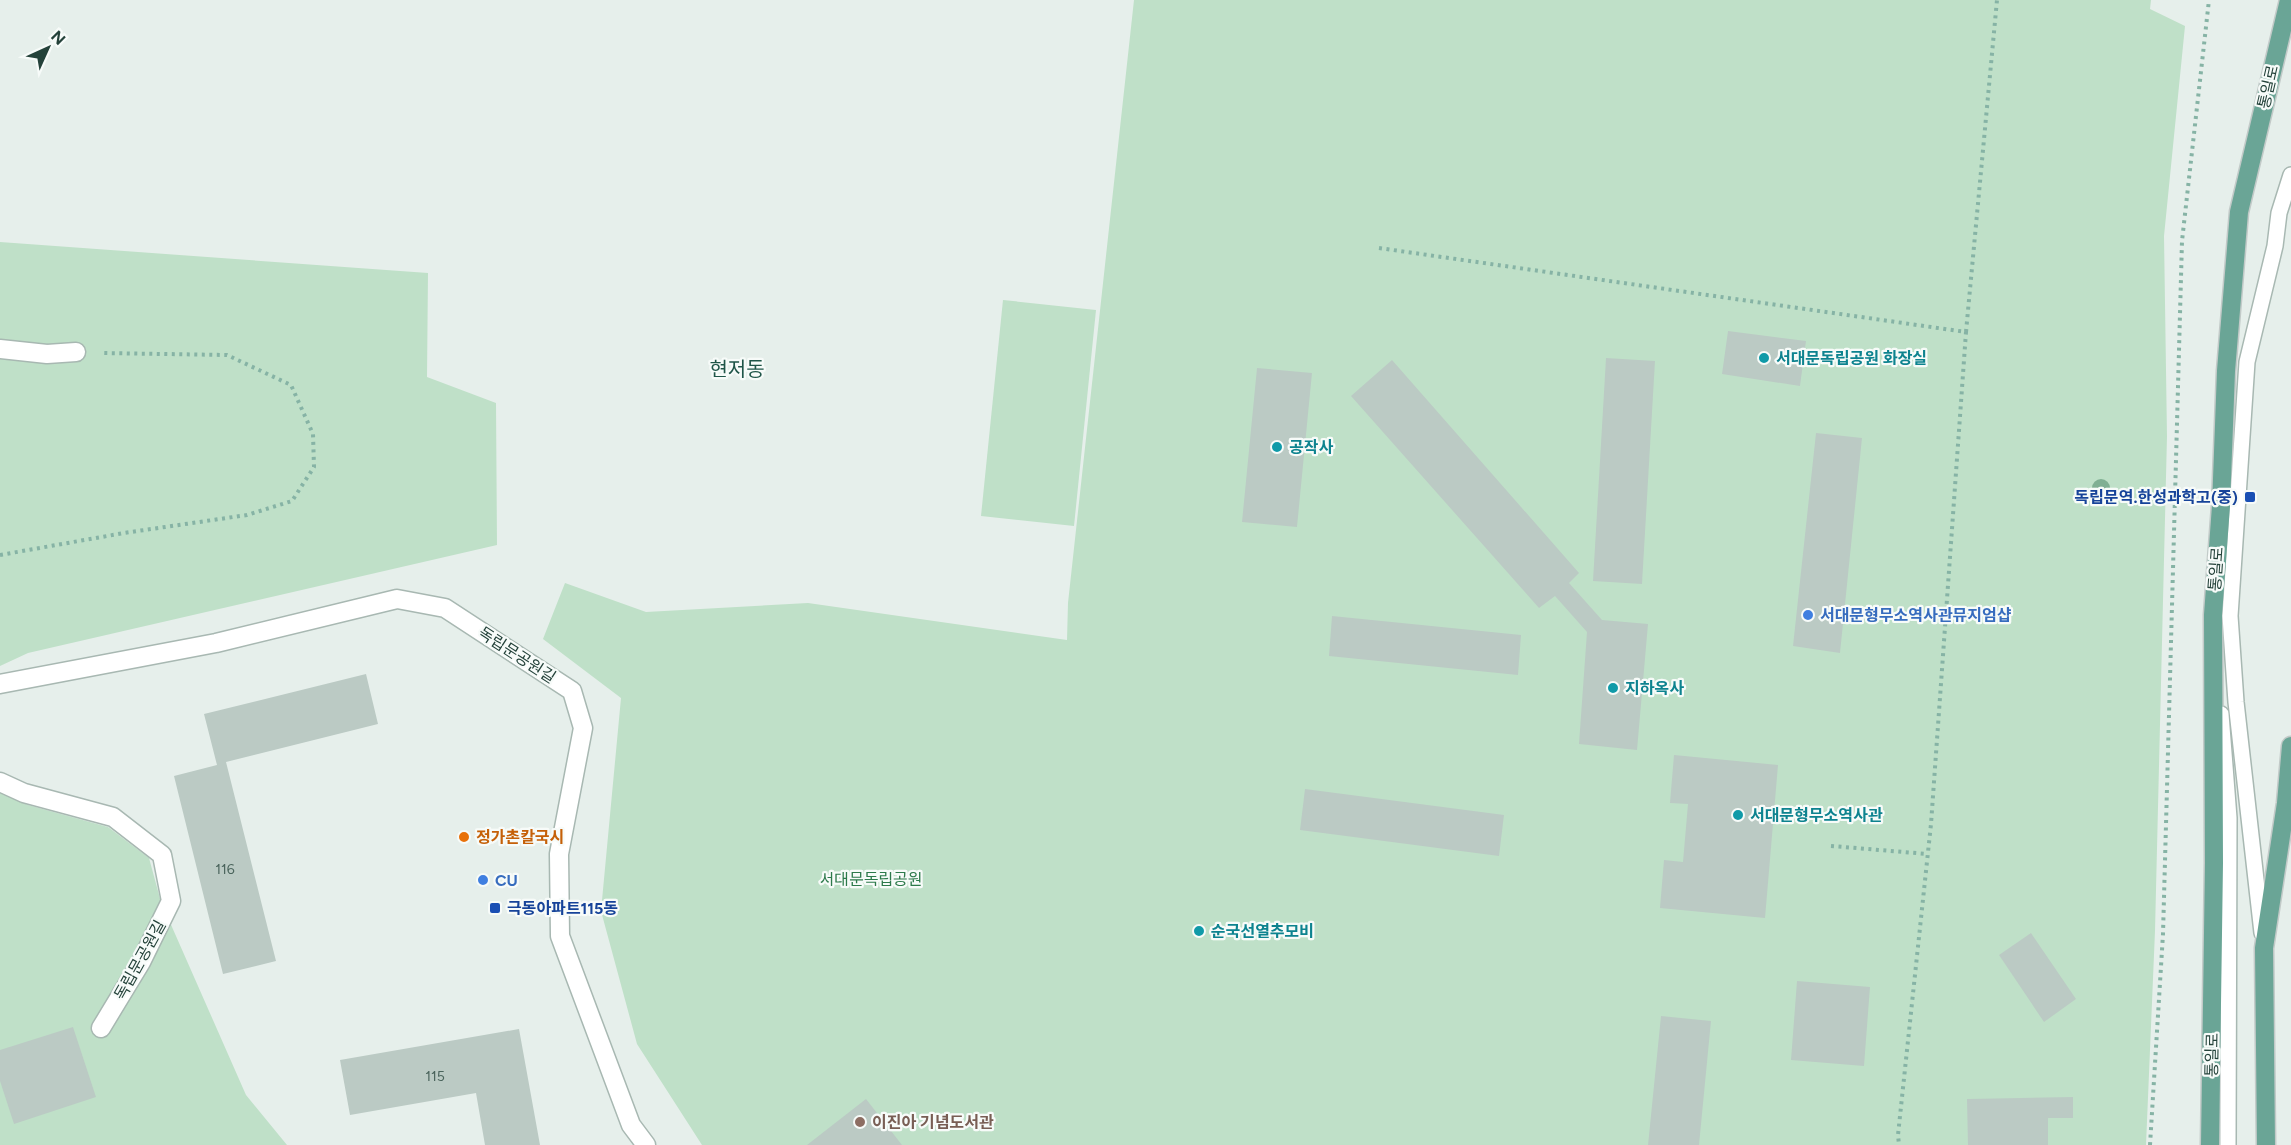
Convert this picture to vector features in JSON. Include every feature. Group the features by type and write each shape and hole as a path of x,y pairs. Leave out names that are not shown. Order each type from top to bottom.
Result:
{"main road":[{"name":"통일로","path":"2210,1145 2214,863 2213,615 2221,506 2226,371 2239,212 2289,0"},
{"path":"2266,1145 2264,948 2288,801 2291,746"}],"street":[{"path":"0,349 47,354 76,352"},
{"name":"독립문공원길","path":"0,684 216,643 397,599 445,608 572,692 583,728 559,854 560,936 631,1125 646,1145"},
{"name":"독립문공원길","path":"0,782 24,793 113,817 162,855 171,901 141,962 101,1028"}],"lane":[{"path":"2264,948 2236,702 2230,616 2247,362 2275,246 2279,213 2291,175"},
{"path":"2213,615 2229,818 2228,1145"}],"path":[{"path":"1899,1145 1898,1134 1928,854 1966,332 1997,0"},
{"path":"2150,1145 2163,934 2181,241 2209,0"},
{"path":"1378,248 1966,332"},
{"path":"0,555 124,533 247,515 292,501 315,467 313,434 291,385 227,355 76,352"},
{"path":"1831,846 1928,854"}],"green space":[{"name":"서대문독립공원","path":"1134,0 2151,0 2150,9 2185,26 2164,236 2167,436 2155,931 2146,1145 702,1145 637,1044 601,911 621,698 543,639 565,583 646,612 808,603 1067,640 1068,603"},
{"path":"0,242 428,273 427,377 496,403 497,545 28,653 0,666"},
{"path":"1003,300 1096,310 1074,526 981,516"},
{"path":"0,793 28,805 108,827 149,858 161,902 246,1095 287,1145 0,1145"}],"building":[{"name":"서대문독립공원 화장실","path":"1728,331 1806,341 1800,386 1722,374"},
{"path":"1606,358 1655,361 1642,584 1593,581"},
{"path":"1392,360 1579,573 1569,583 1602,620 1648,624 1637,750 1579,744 1587,632 1555,596 1539,608 1351,396"},
{"name":"공작사","path":"1257,368 1312,373 1297,527 1242,522"},
{"path":"1816,433 1862,438 1840,653 1793,646"},
{"path":"1332,616 1521,635 1518,675 1329,656"},
{"path":"366,674 378,724 226,762 276,961 223,974 174,776 217,765 204,714"},
{"path":"1674,755 1778,765 1765,918 1660,908 1664,860 1683,862 1688,804 1670,803"},
{"path":"1305,789 1504,815 1499,856 1300,830"},
{"path":"2031,933 2076,999 2044,1022 1999,955"},
{"path":"1797,981 1870,987 1864,1066 1791,1060"},
{"path":"1661,1016 1711,1021 1699,1145 1648,1145"},
{"path":"73,1027 96,1097 14,1124 0,1081 0,1050"},
{"path":"519,1029 540,1145 485,1145 476,1093 350,1115 340,1060"},
{"path":"2073,1097 2073,1118 2048,1118 2048,1145 1968,1145 1967,1099"},
{"name":"이진아 기념도서관","path":"866,1099 902,1145 807,1145"}],"place":[{"name":"서대문독립공원 화장실","path":"1764,358"},
{"name":"공작사","path":"1277,447"},
{"name":"독립문역.한성과학고(중)","path":"2250,497"},
{"name":"서대문형무소역사관뮤지엄샵","path":"1808,615"},
{"name":"지하옥사","path":"1613,688"},
{"name":"서대문형무소역사관","path":"1738,815"},
{"name":"정가촌칼국시","path":"464,837"},
{"name":"CU","path":"483,880"},
{"name":"극동아파트115동","path":"495,908"},
{"name":"순국선열추모비","path":"1199,931"},
{"name":"이진아 기념도서관","path":"860,1122"}],"district":[{"name":"현저동","path":"737,369"}]}
